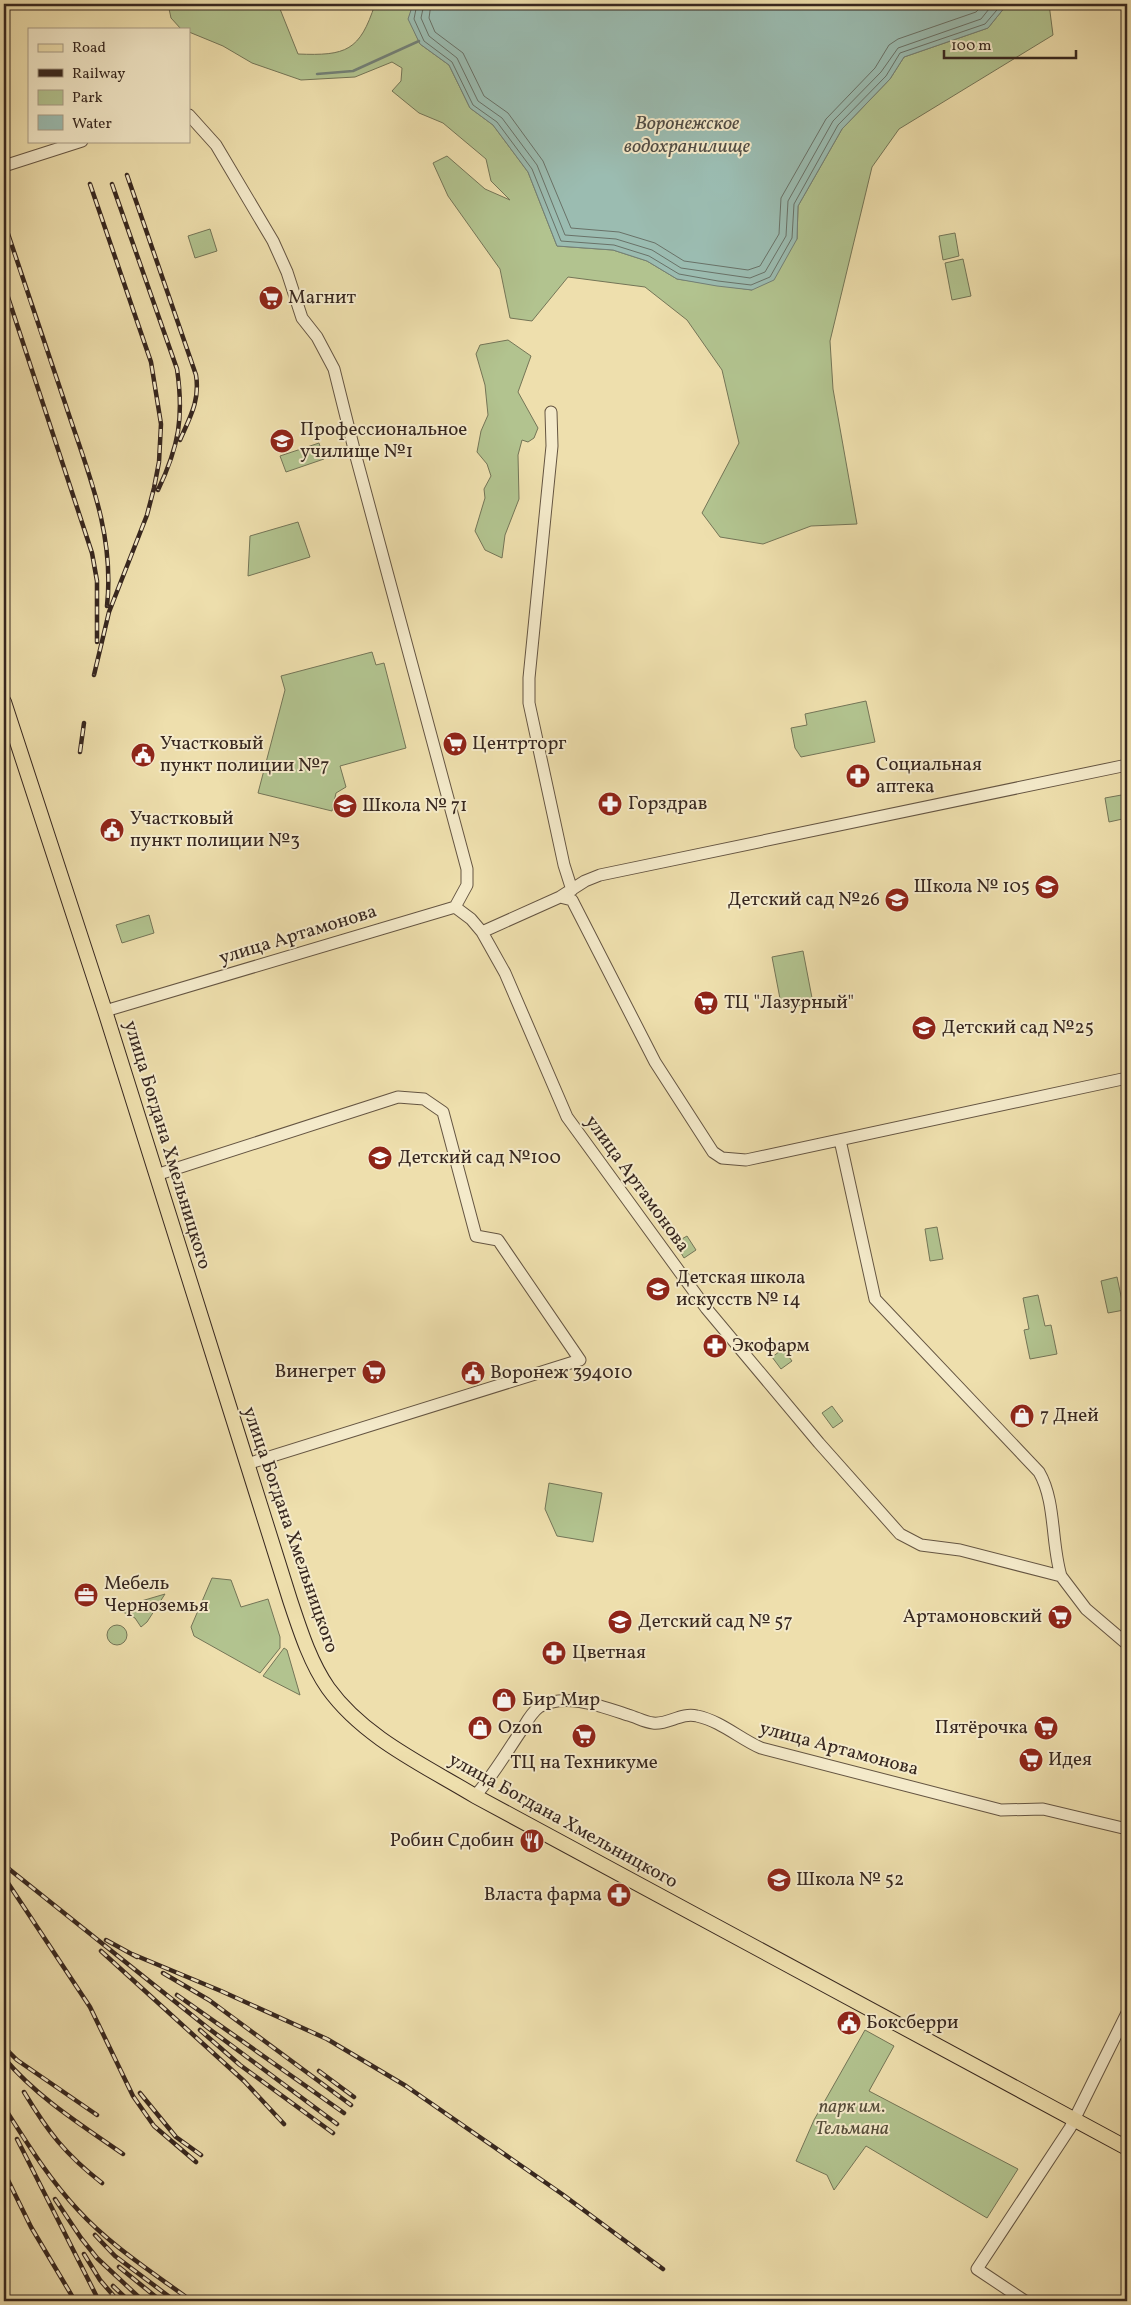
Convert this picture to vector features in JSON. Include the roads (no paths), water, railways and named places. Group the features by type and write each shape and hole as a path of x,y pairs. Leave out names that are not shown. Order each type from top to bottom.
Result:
{"main road":[{"name":"улица Богдана Хмельницкого","path":"4,702 105,1011 298,1623 312,1658 328,1688 346,1710 375,1734 475,1796 1127,2148"}],"street":[{"path":"190,116 216,145 259,216 287,272 302,318 317,336 334,369 467,869 467,886 455,907"},
{"path":"4,166 79,142"},
{"path":"551,412 552,446 529,703 563,858 572,890"},
{"path":"482,932 560,897 585,881 600,875 1127,765"},
{"path":"560,897 572,900 655,1062 713,1152 722,1158 746,1160 1127,1078"},
{"name":"улица Артамонова","path":"105,1011 455,907 471,919 482,932 506,974 567,1117 706,1308 819,1443 900,1534 921,1545 960,1550 1061,1576"},
{"path":"156,1175 398,1097 424,1099 443,1112 476,1236 498,1240 580,1360 247,1464"},
{"path":"840,1140 875,1299 1039,1472 1047,1489 1055,1556 1061,1576 1086,1609 1127,1644"},
{"name":"улица Артамонова","path":"475,1796 488,1782 533,1712 548,1703 568,1700 654,1723 670,1721 686,1715 697,1716 709,1720 761,1748 1001,1810 1042,1809 1127,1828"},
{"path":"1025,2301 977,2269 1074,2120 1127,2013"}],"water":[{"name":"Воронежское водохранилище","path":"413,4 1017,4 1005,7 988,28 904,57 890,79 842,129 798,206 797,239 774,280 752,290 677,279 647,261 613,250 557,246 528,172 493,125 470,108 449,65 420,44 408,19"}],"waterway":[{"path":"317,74 353,71 419,41"}],"railway":[{"path":"127,175 196,375 197,393 191,416 180,440"},
{"path":"90,184 151,362 161,424 159,462 147,515 109,612 94,675"},
{"path":"112,184 177,369 180,402 178,431 171,459 158,490"},
{"path":"4,222 97,502 107,553 107,606"},
{"path":"4,285 92,553 97,581 97,642"},
{"path":"80,752 84,723"},
{"path":"4,1865 208,2028 337,2124"},
{"path":"4,1877 90,2007 133,2096 154,2126 196,2162"},
{"path":"106,1940 137,1957"},
{"path":"101,1951 244,2081 284,2124"},
{"path":"132,1954 221,1991 327,2039 406,2086 562,2194 663,2269"},
{"path":"163,1973 209,2000 351,2105"},
{"path":"177,1995 344,2113"},
{"path":"200,2030 240,2065 333,2133"},
{"path":"4,2047 17,2060 97,2115"},
{"path":"4,2058 45,2098 123,2154"},
{"path":"319,2071 354,2097"},
{"path":"24,2092 58,2142 102,2183"},
{"path":"140,2093 176,2137 201,2155"},
{"path":"4,2107 48,2173 78,2210 116,2245 186,2297"},
{"path":"17,2139 99,2301"},
{"path":"4,2172 31,2227 75,2301"},
{"path":"55,2199 97,2258 143,2301"},
{"path":"95,2235 115,2256 175,2301"},
{"path":"84,2254 100,2280 118,2301"},
{"path":"119,2267 161,2301"},
{"path":"113,2286 129,2301"}],"place":[{"name":"Магнит","path":"271,298"},
{"name":"Профессиональное училище №1","path":"282,441"},
{"name":"Центрторг","path":"455,744"},
{"name":"Участковый пункт полиции №7","path":"143,755"},
{"name":"Социальная аптека","path":"858,776"},
{"name":"Горздрав","path":"610,804"},
{"name":"Школа № 71","path":"345,806"},
{"name":"Участковый пункт полиции №3","path":"112,830"},
{"name":"Школа № 105","path":"1047,887"},
{"name":"Детский сад №26","path":"897,900"},
{"name":"ТЦ \"Лазурный\"","path":"706,1003"},
{"name":"Детский сад №25","path":"924,1028"},
{"name":"Детский сад №100","path":"380,1158"},
{"name":"Детская школа искусств № 14","path":"658,1289"},
{"name":"Экофарм","path":"715,1346"},
{"name":"Винегрет","path":"374,1372"},
{"name":"Воронеж 394010","path":"473,1373"},
{"name":"7 Дней","path":"1022,1416"},
{"name":"Мебель Черноземья","path":"86,1595"},
{"name":"Артамоновский","path":"1060,1617"},
{"name":"Детский сад № 57","path":"620,1622"},
{"name":"Цветная","path":"554,1653"},
{"name":"Бир Мир","path":"504,1700"},
{"name":"Ozon","path":"480,1728"},
{"name":"Пятёрочка","path":"1046,1728"},
{"name":"ТЦ на Техникуме","path":"584,1736"},
{"name":"Идея","path":"1031,1760"},
{"name":"Робин Сдобин","path":"532,1841"},
{"name":"Школа № 52","path":"779,1880"},
{"name":"Власта фарма","path":"619,1895"},
{"name":"Боксберри","path":"849,2023"}],"park label":[{"name":"парк им. Тельмана","path":"852,2118"}]}
